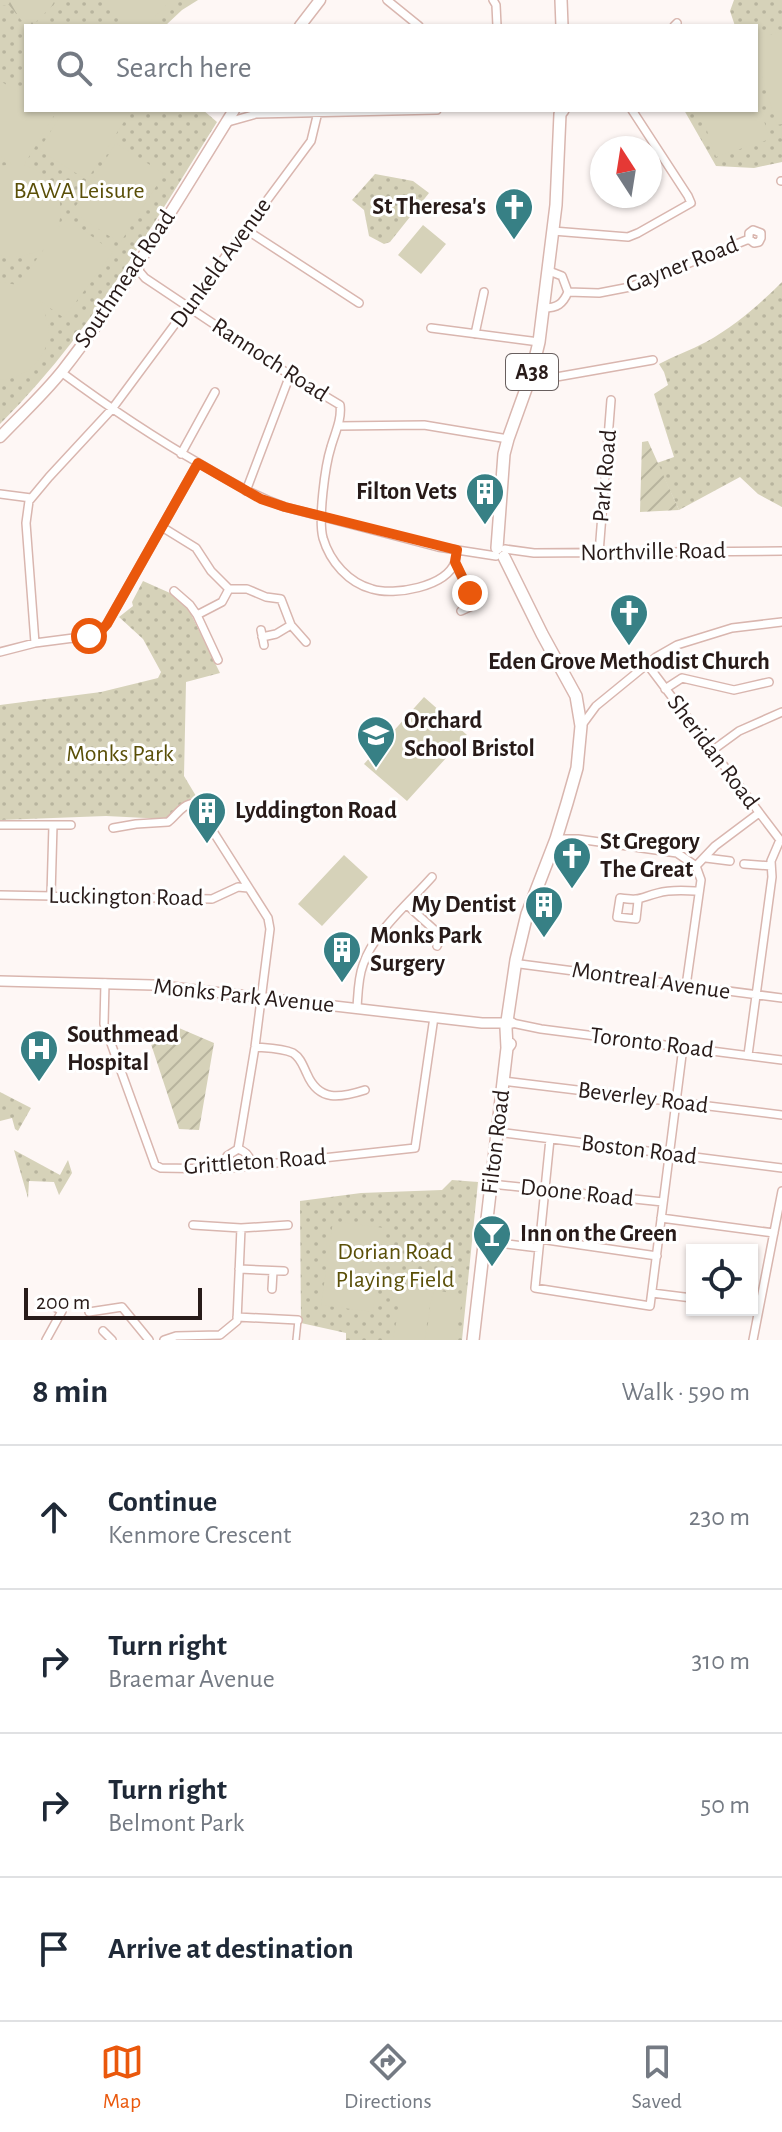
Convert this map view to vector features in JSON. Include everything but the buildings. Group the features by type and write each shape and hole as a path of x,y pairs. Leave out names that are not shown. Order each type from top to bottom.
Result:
{"main road":[{"path":"561,0 562,24"},
{"path":"302,24 321,1"},
{"name":"Southmead Road","path":"0,437 61,372 138,263 233,112"},
{"name":"A38","path":"501,553 501,487 508,439 531,375 539,342 558,231 560,112"},
{"name":"Filton Road","path":"473,1340 507,1048 527,914 556,839 577,768 580,728 576,696 501,553"},
{"name":"Filton Road","path":"571,690 580,728"}],"street":[{"path":"387,0 417,24"},
{"path":"493,0 497,24"},
{"path":"227,122 252,112 318,112"},
{"name":"Dunkeld Avenue","path":"31,498 112,409 189,307 311,141 318,112"},
{"path":"558,231 628,237 691,203 633,112"},
{"path":"245,229 359,303"},
{"name":"Gayner Road","path":"568,292 599,293 630,287 749,239"},
{"path":"138,263 145,278"},
{"path":"544,308 553,308 562,303 568,292 562,276 549,271"},
{"path":"127,279 145,278"},
{"name":"Rannoch Road","path":"145,278 340,405 338,426 328,461 323,537 333,560 350,578 373,589 415,589 440,578 455,562"},
{"path":"475,334 479,295"},
{"path":"437,326 539,342"},
{"path":"531,375 545,379 653,360"},
{"name":"Northville Road","path":"61,372 181,454 246,491 285,507 322,517 469,551 782,551"},
{"path":"246,491 290,375"},
{"path":"181,454 215,392"},
{"name":"Park Road","path":"599,553 611,400"},
{"path":"338,426 424,425 508,439"},
{"path":"0,652 99,633 198,463"},
{"path":"0,494 31,498 26,523 35,643"},
{"path":"162,527 196,548 211,571 229,589 247,589 266,597 279,598 291,625 306,642"},
{"path":"457,550 455,562 473,602 472,606 461,611"},
{"path":"197,615 222,602 229,589"},
{"path":"174,591 197,615 218,660"},
{"path":"580,728 596,706 647,664 677,645 708,634 782,622"},
{"path":"262,637 276,634 291,625"},
{"name":"Sheridan Road","path":"647,664 781,840"},
{"path":"665,689 682,678 734,690 769,682"},
{"path":"578,707 587,710 596,706"},
{"path":"713,750 739,731 782,712"},
{"path":"117,825 168,822 180,809 195,803 266,915 270,929 262,998 238,1149 227,1156 221,1169"},
{"path":"696,866 715,846 759,813"},
{"path":"157,823 158,834"},
{"path":"0,825 71,825"},
{"path":"51,895 53,825"},
{"path":"556,839 578,839 677,853 696,866 700,875 699,891 686,986"},
{"path":"748,1055 772,877 772,856 781,840"},
{"path":"706,858 730,861"},
{"path":"744,864 771,866"},
{"path":"357,1008 362,967 377,938 432,877"},
{"path":"772,877 782,878"},
{"name":"Luckington Road","path":"0,895 212,899 238,887 248,888"},
{"path":"638,901 674,890 699,891"},
{"path":"407,905 439,934 437,946"},
{"name":"Montreal Avenue","path":"519,960 782,998"},
{"name":"Monks Park Avenue","path":"0,981 153,985 486,1023 492,1021 512,1026"},
{"name":"Grittleton Road","path":"105,983 104,1024 155,1165 161,1168 221,1169 415,1148 434,1017"},
{"name":"Toronto Road","path":"512,1026 782,1060"},
{"path":"255,1047 292,1053 302,1063 311,1083 324,1094 343,1096 365,1090"},
{"path":"550,1139 535,1288 650,1306 683,1047"},
{"name":"Beverley Road","path":"503,1081 782,1115"},
{"name":"Boston Road","path":"497,1132 782,1168"},
{"path":"238,1149 244,1151 252,1165"},
{"name":"Doone Road","path":"491,1184 663,1202"},
{"path":"758,1297 782,1191"},
{"path":"661,1218 774,1233"},
{"path":"193,1225 241,1228 288,1225"},
{"path":"164,1340 223,1338 237,1319 241,1228"},
{"path":"484,1241 539,1243 657,1256"},
{"path":"239,1269 284,1271"},
{"path":"272,1289 273,1271"},
{"path":"652,1293 686,1297"},
{"path":"46,1340 62,1311 49,1304"},
{"path":"89,1312 122,1307 149,1340"},
{"path":"753,1340 755,1316"},
{"path":"237,1319 298,1320 296,1340"},
{"path":"103,1331 112,1340"}],"green space":[{"name":"BAWA Leisure","path":"0,0 198,0 167,24 24,24 24,112 205,112 217,122 90,317 32,390 0,424"},
{"path":"0,0 58,0 34,24 24,24 9,5 0,6"},
{"path":"102,0 171,0 148,24 126,24"},
{"path":"734,0 782,0 782,162 754,168 716,166 685,112 758,112 758,24 734,24 730,11"},
{"path":"782,31 782,124 777,125 758,63 758,38"},
{"path":"0,81 24,95 24,112 55,114 24,165 44,175 56,189 60,207 58,229 67,218 113,252 64,318 39,300 49,330 45,349 27,371 0,380 0,282 18,285 44,249 18,257 0,255 0,166 12,164 0,156"},
{"path":"758,103 770,139 716,157 701,112 758,112"},
{"path":"63,112 130,112 87,180 39,150"},
{"path":"116,143 164,174 120,243 72,212"},
{"path":"375,174 413,181 429,193 390,242 384,244 369,236 364,210 352,200"},
{"path":"423,225 446,244 421,274 398,255"},
{"path":"782,282 782,507 758,494 740,477 679,510 657,463 674,457 654,394 668,385 659,364 727,329"},
{"path":"648,441 679,510 640,512 642,442"},
{"name":"Monks Park","path":"143,581 170,593 188,608 220,673 186,682 184,776 196,796 182,803 166,819 106,816 0,820 0,705 101,692 158,678 161,672 143,639 119,617 133,606 132,602"},
{"path":"424,697 467,735 407,801 364,764"},
{"path":"344,855 368,877 322,926 298,904"},
{"path":"179,1028 214,1043 199,1130 179,1129 148,1035 179,1035"},
{"path":"0,1092 31,1108 18,1131 12,1118 0,1121"},
{"path":"14,1150 60,1175 68,1160 72,1173 59,1195 54,1182 29,1181 28,1198"},
{"name":"Dorian Road Playing Field","path":"452,1180 478,1182 462,1340 346,1340 346,1333 301,1323 300,1201 361,1193 442,1190"},
{"path":"333,1221 384,1228 373,1312 321,1305"},
{"path":"403,1285 433,1290 424,1340 393,1340"},
{"path":"434,1290 463,1295 455,1340 425,1340"}],"place":[{"name":"St Theresa's","path":"514,241"},
{"name":"Filton Vets","path":"485,526"},
{"name":"Eden Grove Methodist Church","path":"629,647"},
{"name":"Orchard School Bristol","path":"376,769"},
{"name":"Lyddington Road","path":"207,845"},
{"name":"St Gregory The Great","path":"572,890"},
{"name":"My Dentist","path":"544,939"},
{"name":"Monks Park Surgery","path":"342,984"},
{"name":"Southmead Hospital","path":"39,1083"},
{"name":"Inn on the Green","path":"492,1268"}],"route":[{"path":"89,636 99,633 107,624 198,463 261,499 336,521 457,550 455,562 470,593"}]}
